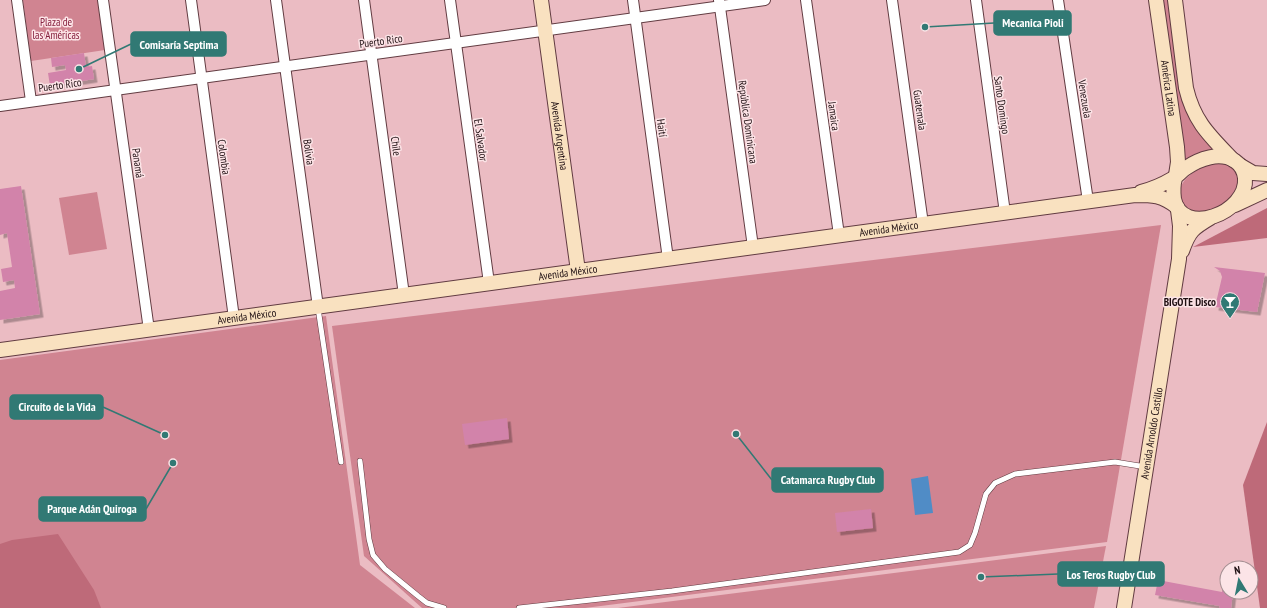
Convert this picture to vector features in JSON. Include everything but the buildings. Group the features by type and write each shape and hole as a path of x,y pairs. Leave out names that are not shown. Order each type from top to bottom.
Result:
{"main road":[{"name":"Avenida Argentina","path":"541,0 578,271"},
{"name":"América Latina","path":"1156,0 1177,147 1178,162 1176,177"},
{"name":"América Latina","path":"1175,0 1186,88 1190,102 1200,123 1237,163"},
{"path":"1267,174 1254,173 1222,156 1208,158 1187,167 1176,177 1173,187 1177,209 1191,218 1214,216 1267,190"},
{"path":"1230,208 1239,200 1244,191 1244,173 1237,163"},
{"name":"Avenida México","path":"1135,195 1161,185 1176,177"},
{"name":"Avenida México","path":"0,350 1135,195 1161,197 1166,199 1177,209"},
{"name":"Avenida Arnoldo Castillo","path":"1124,608 1179,259 1180,226 1177,209"},
{"name":"Avenida Arnoldo Castillo","path":"1179,259 1187,237 1191,231 1214,216"}],"street":[{"path":"17,0 31,101"},
{"name":"Panamá","path":"104,0 150,330"},
{"name":"Colombia","path":"191,0 234,318"},
{"name":"Bolivia","path":"276,0 318,307"},
{"name":"Chile","path":"364,0 404,295"},
{"name":"El Salvador","path":"450,0 489,283"},
{"name":"Haití","path":"633,0 668,259"},
{"name":"Puerto Rico","path":"0,106 635,18 719,3 765,0"},
{"name":"Jamaica","path":"806,0 839,235"},
{"name":"Guatemala","path":"892,0 923,224"},
{"name":"Santo Domingo","path":"976,0 1005,213"},
{"name":"Venezuela","path":"1058,0 1088,201"},
{"name":"República Dominicana","path":"719,3 753,247"}],"lane":[{"path":"318,307 341,462"},
{"path":"360,461 369,539 373,555 385,569 418,596 427,602 444,608"},
{"path":"519,608 672,591 959,552 970,545 986,494 995,483 1014,474 1115,462 1147,467"}],"green space":[{"name":"Plaza de las Américas","path":"23,0 98,0 105,50 31,61"},
{"path":"1162,0 1168,0 1180,91 1213,149 1183,161"},
{"path":"1216,162 1233,166 1239,179 1234,195 1223,205 1203,213 1196,213 1185,209 1180,194 1183,182 1198,169"},
{"path":"97,192 107,249 69,255 59,198"},
{"path":"1161,225 1107,542 585,608 422,608 364,556 332,326"},
{"path":"326,316 360,565 415,608 0,608 0,360"},
{"path":"1106,546 1094,608 618,608"}],"shaded area":[{"path":"1267,208 1267,238 1193,247"},
{"path":"1267,422 1267,608 1260,608 1259,560 1253,560 1243,485"},
{"path":"58,534 94,590 101,608 0,608 0,544 12,540"}],"water":[{"path":"928,476 933,513 915,515 911,479"}],"place":[{"name":"Mecanica Pioli","path":"925,27"},
{"name":"Comisaría Septima","path":"79,69"},
{"name":"BIGOTE Disco","path":"1230,319"},
{"name":"Catamarca Rugby Club","path":"736,434"},
{"name":"Circuito de la Vida","path":"165,435"},
{"name":"Parque Adán Quiroga","path":"173,463"},
{"name":"Los Teros Rugby Club","path":"981,577"}]}
